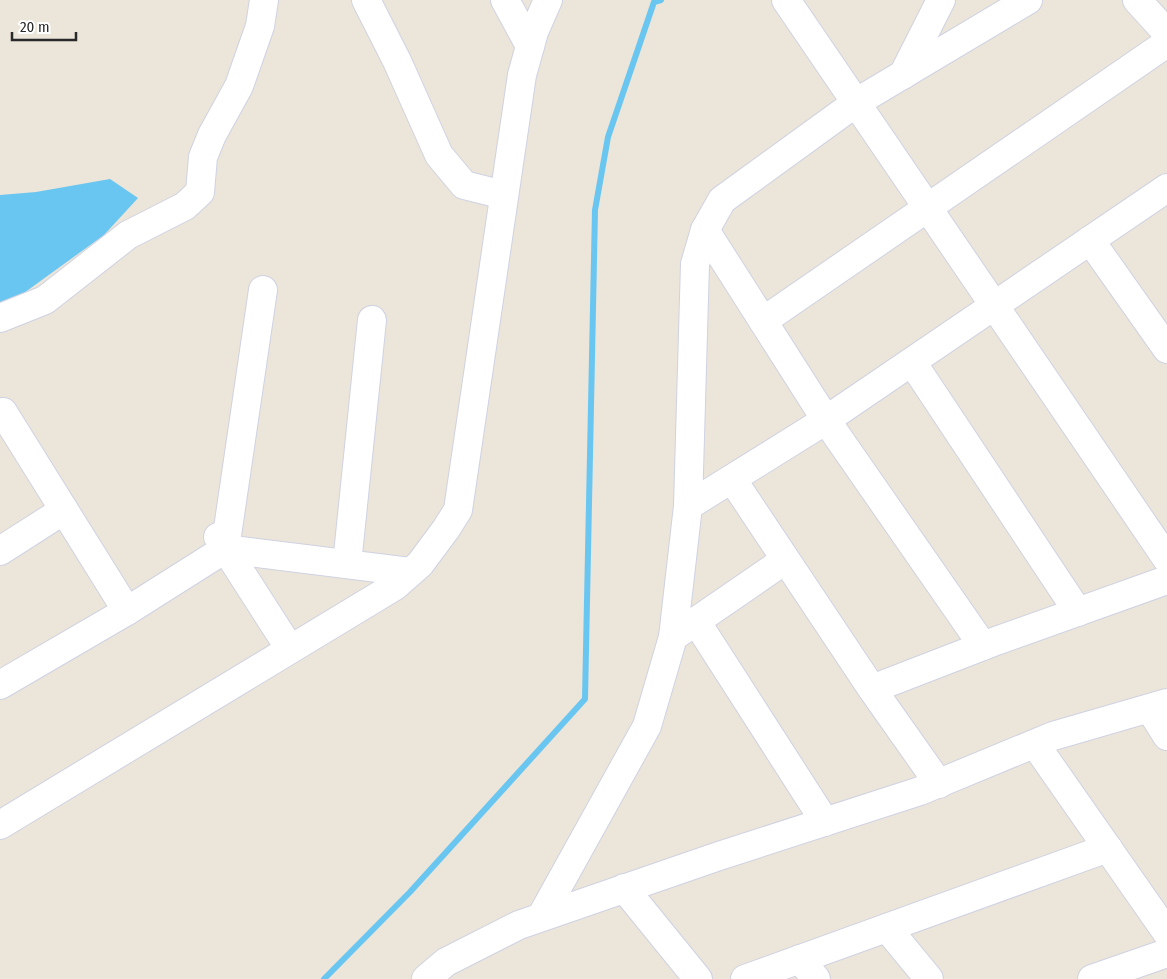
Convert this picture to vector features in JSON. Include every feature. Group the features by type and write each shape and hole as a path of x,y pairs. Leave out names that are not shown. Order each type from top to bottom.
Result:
{"street":[{"path":"0,318 45,300 128,235 185,206 200,192 203,158 212,135 238,86 260,26 264,0"},
{"path":"366,0 397,61 439,155 464,185 504,195"},
{"path":"505,0 530,46"},
{"path":"0,825 394,586 420,564 446,529 458,510 522,75 534,32 548,0"},
{"path":"786,0 1167,558"},
{"path":"903,75 941,0"},
{"path":"541,917 647,726 674,637 688,506 695,264 705,230 722,200 857,102 1028,0"},
{"path":"1137,0 1167,33"},
{"path":"763,321 1167,44"},
{"path":"688,506 826,420 1167,188"},
{"path":"705,230 826,420 983,646"},
{"path":"1090,240 1167,349"},
{"path":"225,549 263,290"},
{"path":"347,564 372,320"},
{"path":"912,362 1078,612"},
{"path":"0,414 3,412 127,611"},
{"path":"732,479 872,689 939,784"},
{"path":"0,551 64,510"},
{"path":"211,526 290,649"},
{"path":"0,685 127,611 225,549 410,572"},
{"path":"674,637 785,560"},
{"path":"872,689 983,646 1167,580"},
{"path":"696,621 825,822"},
{"path":"426,979 446,962 519,925 624,888 920,791 1053,736 1158,706 1167,736"},
{"path":"1035,744 1167,933"},
{"path":"745,979 808,969 887,928 1108,848"},
{"path":"624,888 698,979"},
{"path":"887,928 928,979"},
{"path":"1092,979 1167,953"}],"water":[{"path":"110,179 138,198 104,235 17,298 0,305 0,195 36,192"}],"waterway":[{"path":"324,979 410,892 585,699 595,210 608,137 654,2 661,0"}]}
